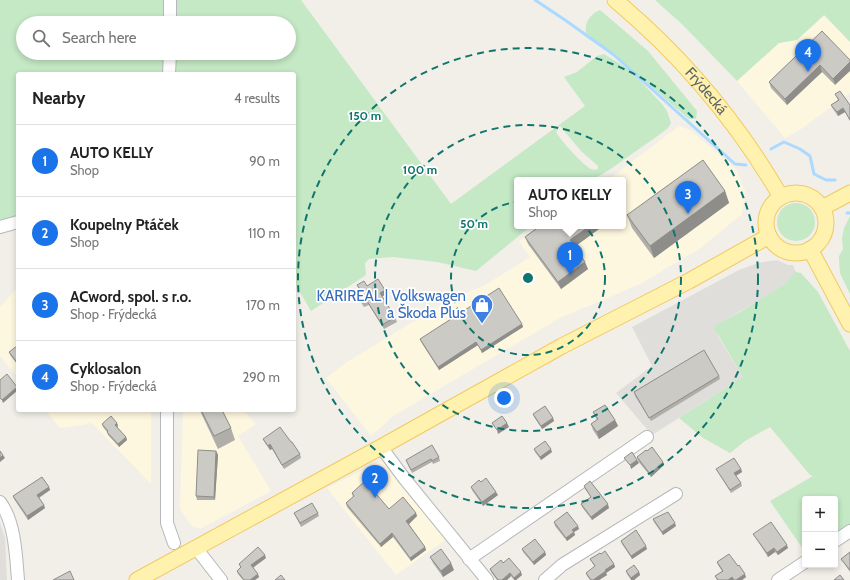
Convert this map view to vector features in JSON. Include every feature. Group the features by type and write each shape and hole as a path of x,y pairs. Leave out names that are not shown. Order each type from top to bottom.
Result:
{"main road":[{"name":"Frýdecká","path":"615,0 650,29 678,57 703,86 747,142 781,197"},
{"path":"790,193 799,193 816,201 822,208 825,217 824,231 817,244 810,249 796,253 783,250 775,244 769,236 766,228 768,210 774,202 781,197 790,193"},
{"path":"822,208 850,193"},
{"path":"137,580 562,346 689,281 769,236"},
{"path":"810,249 850,324"}],"street":[{"path":"170,0 170,16"},
{"path":"169,72 170,60"},
{"path":"0,227 16,223"},
{"path":"167,412 167,523 174,543"},
{"path":"469,559 647,437"},
{"path":"381,447 404,478 487,580"},
{"path":"545,580 562,565 676,494"},
{"path":"0,502 6,509 14,540 18,580"},
{"path":"838,539 850,531"},
{"path":"196,548 221,580"},
{"path":"778,580 802,564"}],"shaded area":[{"path":"825,15 850,42 850,93 801,129 785,138 737,81 779,43 797,40"},
{"path":"679,126 690,130 736,169 745,191 742,214 699,249 640,284 560,318 393,416 371,436 326,378 347,362 449,300 485,285 530,257 519,241 537,229 626,229 626,177 612,177"},
{"path":"777,260 788,265 793,265 796,272 786,283 760,300 714,326 719,338 743,377 652,435 616,393 652,366 632,327 739,270 758,263"},
{"path":"16,289 16,376 0,356 0,307"},
{"path":"47,412 151,412 151,484 91,422 83,425 60,428"},
{"path":"183,412 245,412 256,424 238,436 271,491 200,529 192,526 180,509"},
{"path":"383,460 448,538 396,575 327,488"},
{"path":"0,523 5,538 7,580 0,580"}],"green space":[{"path":"0,0 301,0 451,204 585,106 564,77 577,72 597,56 604,54 630,70 662,104 667,111 671,123 668,128 656,137 597,177 514,177 514,229 527,229 476,271 437,262 393,257 369,259 365,263 366,275 311,311 296,285 296,72 16,72 16,218 0,223","holes":["560,126 581,151 598,166 597,170 587,167 562,141 556,132"]},
{"path":"655,0 850,0 850,42 824,15 797,40 779,43 737,81 683,25"},
{"path":"600,10 648,51 697,111 696,119 689,119 586,33 587,22 594,13"},
{"path":"792,203 800,203 807,206 812,211 815,222 812,233 807,238 800,241 792,241 785,238 780,233 777,226 777,218 780,211 785,206"},
{"path":"850,216 850,294 840,273 839,256 843,249 842,238 844,228"},
{"path":"795,272 801,273 818,292 850,351 850,526 838,533 838,496 802,496 802,548 770,501 813,476 810,475 770,427 745,441 730,453 703,438 679,418 743,377 714,328 715,325 740,312 786,283"}],"building":[{"path":"822,31 850,60 850,62 833,79 820,65 785,99 769,82"},
{"path":"840,91 850,105 850,120 843,108 837,112 831,105 839,100 835,94"},
{"path":"703,160 725,191 650,246 627,215"},
{"path":"536,229 586,229 570,240 585,262 558,282 525,237"},
{"path":"378,279 385,290 380,293 395,317 382,325 367,301 362,302 358,295 362,292 357,285 364,281 367,286"},
{"path":"499,288 522,324 481,350 476,342 438,367 420,339"},
{"path":"16,347 16,361 9,352"},
{"path":"704,350 719,376 649,418 634,392"},
{"path":"7,374 16,386 16,388 2,400 0,398 0,380"},
{"path":"605,405 615,420 597,432 591,424 598,419 593,412"},
{"path":"545,406 553,418 541,426 533,414"},
{"path":"202,412 223,412 231,428 214,436"},
{"path":"111,416 117,423 115,425 126,437 118,444 102,424"},
{"path":"502,416 507,423 497,430 492,423"},
{"path":"280,427 300,454 282,465 270,444 268,446 263,439"},
{"path":"545,441 551,449 540,457 534,449"},
{"path":"432,445 439,457 432,461 431,459 411,470 406,460"},
{"path":"652,447 663,462 650,474 637,457"},
{"path":"198,450 216,451 214,497 196,496"},
{"path":"0,451 3,455 0,458"},
{"path":"632,452 637,460 630,465 624,458"},
{"path":"734,458 741,469 734,473 741,483 730,490 716,469"},
{"path":"42,477 49,487 37,495 44,505 27,516 13,496"},
{"path":"486,478 496,492 482,502 471,487 479,480 481,482"},
{"path":"365,481 389,509 403,497 416,513 406,521 425,547 410,558 392,533 380,544 346,503 354,496 352,493"},
{"path":"590,481 608,504 591,517 581,504 591,497 584,486"},
{"path":"312,503 318,513 300,523 294,513"},
{"path":"567,512 578,526 572,530 574,532 566,538 554,522"},
{"path":"668,512 675,523 662,532 653,519"},
{"path":"771,522 787,545 777,552 774,548 767,553 753,534"},
{"path":"636,530 646,546 631,556 621,541"},
{"path":"535,539 545,552 533,562 522,549"},
{"path":"258,547 265,555 251,565 258,574 250,580 244,580 237,571 241,567 239,564"},
{"path":"441,549 451,563 441,571 430,557"},
{"path":"605,551 614,564 591,580 586,573 595,566 590,559"},
{"path":"850,552 850,570 841,559"},
{"path":"729,554 745,574 736,580 732,577 728,580 718,580 715,576 723,571 717,562"},
{"path":"509,558 521,572 514,578 510,573 502,580 498,580 490,569 501,560 503,563"},
{"path":"634,565 639,572 631,578 626,571"},
{"path":"70,571 74,580 53,580"},
{"path":"281,575 285,580 275,580"},
{"path":"840,575 844,580 834,580"}],"waterway":[{"path":"535,0 614,55 735,164 746,165"},
{"path":"771,149 784,142 800,149 810,156 814,174 826,180 835,180"}],"place":[{"name":"Cyklosalon","path":"808,72"},
{"name":"ACword, spol. s r.o.","path":"688,214"},
{"name":"AUTO KELLY","path":"570,275"},
{"name":"KARIREAL | Volkswagen a Škoda Plus","path":"482,324"},
{"name":"Koupelny Ptáček","path":"375,498"}]}
